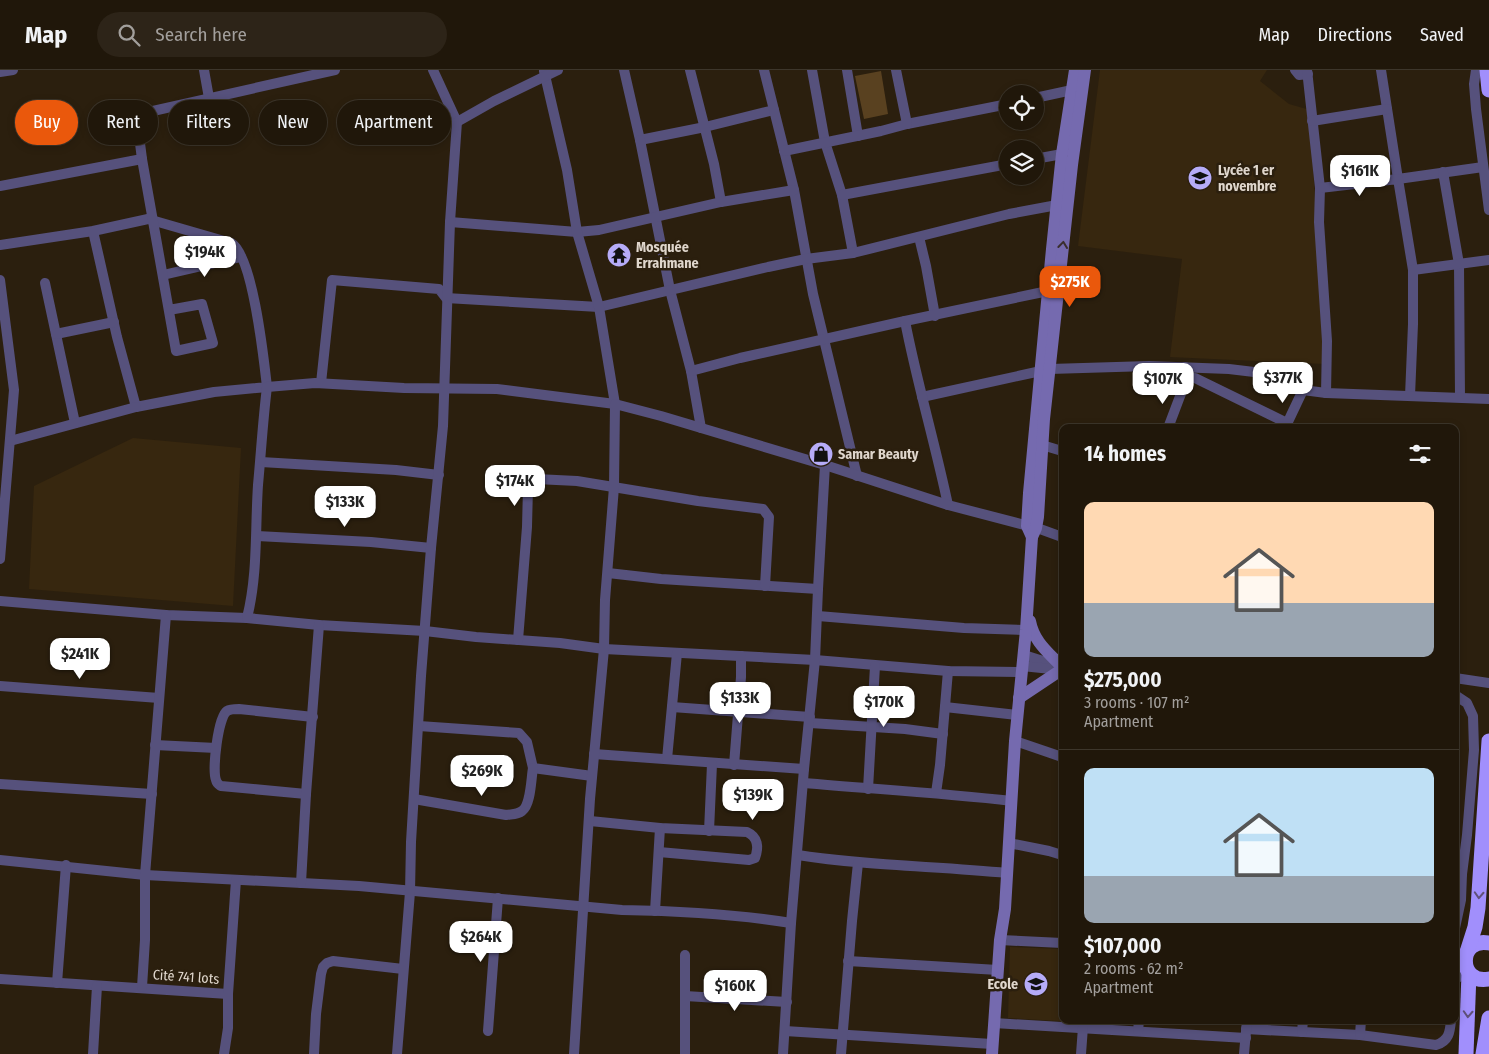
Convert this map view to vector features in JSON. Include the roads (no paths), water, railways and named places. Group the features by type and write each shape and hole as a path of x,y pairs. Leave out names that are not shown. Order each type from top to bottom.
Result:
{"highway":[{"path":"1487,70 1489,90"},
{"path":"1466,1054 1468,972 1465,962 1475,927 1478,908 1489,741"},
{"path":"1467,952 1475,944 1481,942 1489,943"},
{"path":"1468,972 1479,979 1489,979"},
{"path":"1484,1054 1489,1018"},
{"path":"1484,1054 1489,1040"}],"street":[{"path":"0,72 13,70"},
{"path":"204,70 209,98"},
{"path":"169,310 202,304 213,342 176,351 142,160 137,120 140,114 209,98 296,74 335,70"},
{"path":"397,1054 410,892 411,842 425,631 445,389 446,298 457,122 433,70"},
{"path":"457,122 545,73 558,70"},
{"path":"624,70 670,290 691,371 701,428"},
{"path":"690,70 721,202"},
{"path":"764,70 794,190 806,259 858,476"},
{"path":"812,70 825,142 842,196 853,253"},
{"path":"847,70 858,136"},
{"path":"896,70 907,124"},
{"path":"785,1031 992,1049 1000,940 1005,909 1015,741 1026,630 1026,603 1031,564 1045,370 1062,205 1062,154 1074,70"},
{"path":"1032,530 1042,445 1048,291 1085,70"},
{"path":"1295,70 1299,75 1308,72 1320,188 1320,222 1327,341 1326,393"},
{"path":"1380,70 1413,270 1414,324 1410,396"},
{"path":"1476,70 1474,84 1476,109 1489,210"},
{"path":"545,73 567,170 578,232 600,307 615,404 614,487 608,573 604,600 604,649 592,776 574,1054"},
{"path":"1044,96 1072,90"},
{"path":"784,151 999,106"},
{"path":"1312,121 1387,109"},
{"path":"640,140 705,128 774,110"},
{"path":"1044,157 1062,154"},
{"path":"0,186 142,160"},
{"path":"842,196 999,166"},
{"path":"1320,188 1484,167"},
{"path":"1443,172 1459,264 1460,397"},
{"path":"450,222 578,232 599,230 721,202 794,190"},
{"path":"321,384 332,280 439,289 446,298 600,307 806,259 853,253 1009,214 1062,205"},
{"path":"0,246 93,231 148,219 231,242 237,247 254,298 267,387 258,485 257,536 252,595 247,618"},
{"path":"93,231 136,406"},
{"path":"919,237 935,316"},
{"path":"163,275 241,257"},
{"path":"1413,270 1489,260"},
{"path":"0,280 14,390 0,559"},
{"path":"45,283 75,423"},
{"path":"691,371 825,339 1048,291"},
{"path":"906,321 912,358 948,505"},
{"path":"56,334 114,322"},
{"path":"922,397 1045,370 1104,366 1185,367 1254,372 1303,390 1326,393 1489,399"},
{"path":"1170,424 1182,392 1185,367"},
{"path":"1182,392 1203,368"},
{"path":"1196,378 1284,424"},
{"path":"10,441 136,406 214,392 321,384 497,389 615,404 825,465 948,505 1059,536"},
{"path":"1286,424 1303,390"},
{"path":"1042,445 1059,450"},
{"path":"261,462 387,469 439,475"},
{"path":"783,1054 791,923 815,660 825,465"},
{"path":"518,640 527,537 528,487 530,482 536,479 577,481 698,501 763,508 769,517 765,586"},
{"path":"257,536 371,542 431,548"},
{"path":"608,573 660,579 818,589"},
{"path":"0,601 166,615 247,618 319,626 425,631 560,643 604,649 815,660 948,671 1023,665 1059,669"},
{"path":"1026,603 1033,635 1059,666"},
{"path":"142,987 145,940 145,875 166,615"},
{"path":"818,616 964,628 1026,630"},
{"path":"301,883 319,626"},
{"path":"667,759 678,653"},
{"path":"734,765 739,712 741,656"},
{"path":"868,789 875,666"},
{"path":"936,793 948,671"},
{"path":"1019,698 1059,671"},
{"path":"1459,679 1489,683"},
{"path":"0,686 159,698"},
{"path":"1459,698 1467,703 1474,716 1474,750 1468,835 1459,874 1461,900 1459,909"},
{"path":"672,707 739,712 872,728 905,729 943,734"},
{"path":"945,707 1018,716"},
{"path":"306,794 221,786 215,778 216,748 223,716 228,711 239,709 313,717"},
{"path":"414,799 506,815 516,814 523,811 528,804 533,768 527,742 519,733 419,726"},
{"path":"1015,741 1059,756"},
{"path":"155,744 216,748"},
{"path":"594,754 712,764 804,769"},
{"path":"709,831 712,764"},
{"path":"533,768 592,776"},
{"path":"804,782 868,789 936,793 1012,802"},
{"path":"0,784 152,794"},
{"path":"590,821 660,828 747,832 754,835 758,851 755,858 749,860 659,852"},
{"path":"655,911 660,828"},
{"path":"1009,843 1059,854"},
{"path":"798,855 858,863 1007,873"},
{"path":"0,860 66,865 145,875 359,886 584,907 791,923"},
{"path":"841,1054 858,863"},
{"path":"57,983 66,865"},
{"path":"224,1054 228,1028 228,994 236,880"},
{"path":"488,1031 498,898"},
{"path":"1000,940 1059,943"},
{"path":"685,955 685,1054"},
{"path":"314,1054 316,1014 323,966 333,961 403,969"},
{"path":"848,961 998,970"},
{"path":"1459,978 1468,972"},
{"name":"Cité 741 lots","path":"0,979 228,994"},
{"path":"93,1054 97,986"},
{"path":"685,996 787,1002"},
{"path":"994,1023 1138,1031 1246,1029 1360,1035 1436,1045 1445,1041 1448,1037 1450,1024"},
{"path":"1138,1031 1139,1024"},
{"path":"1302,1032 1303,1024"},
{"path":"1360,1035 1361,1024"},
{"path":"1081,1054 1083,1027"},
{"path":"1244,1054 1246,1029"}],"place":[{"name":"Lycée 1 er novembre","path":"1200,178"},
{"name":"Mosquée Errahmane","path":"619,255"},
{"name":"Samar Beauty","path":"821,454"},
{"name":"Ecole","path":"1036,984"}]}
